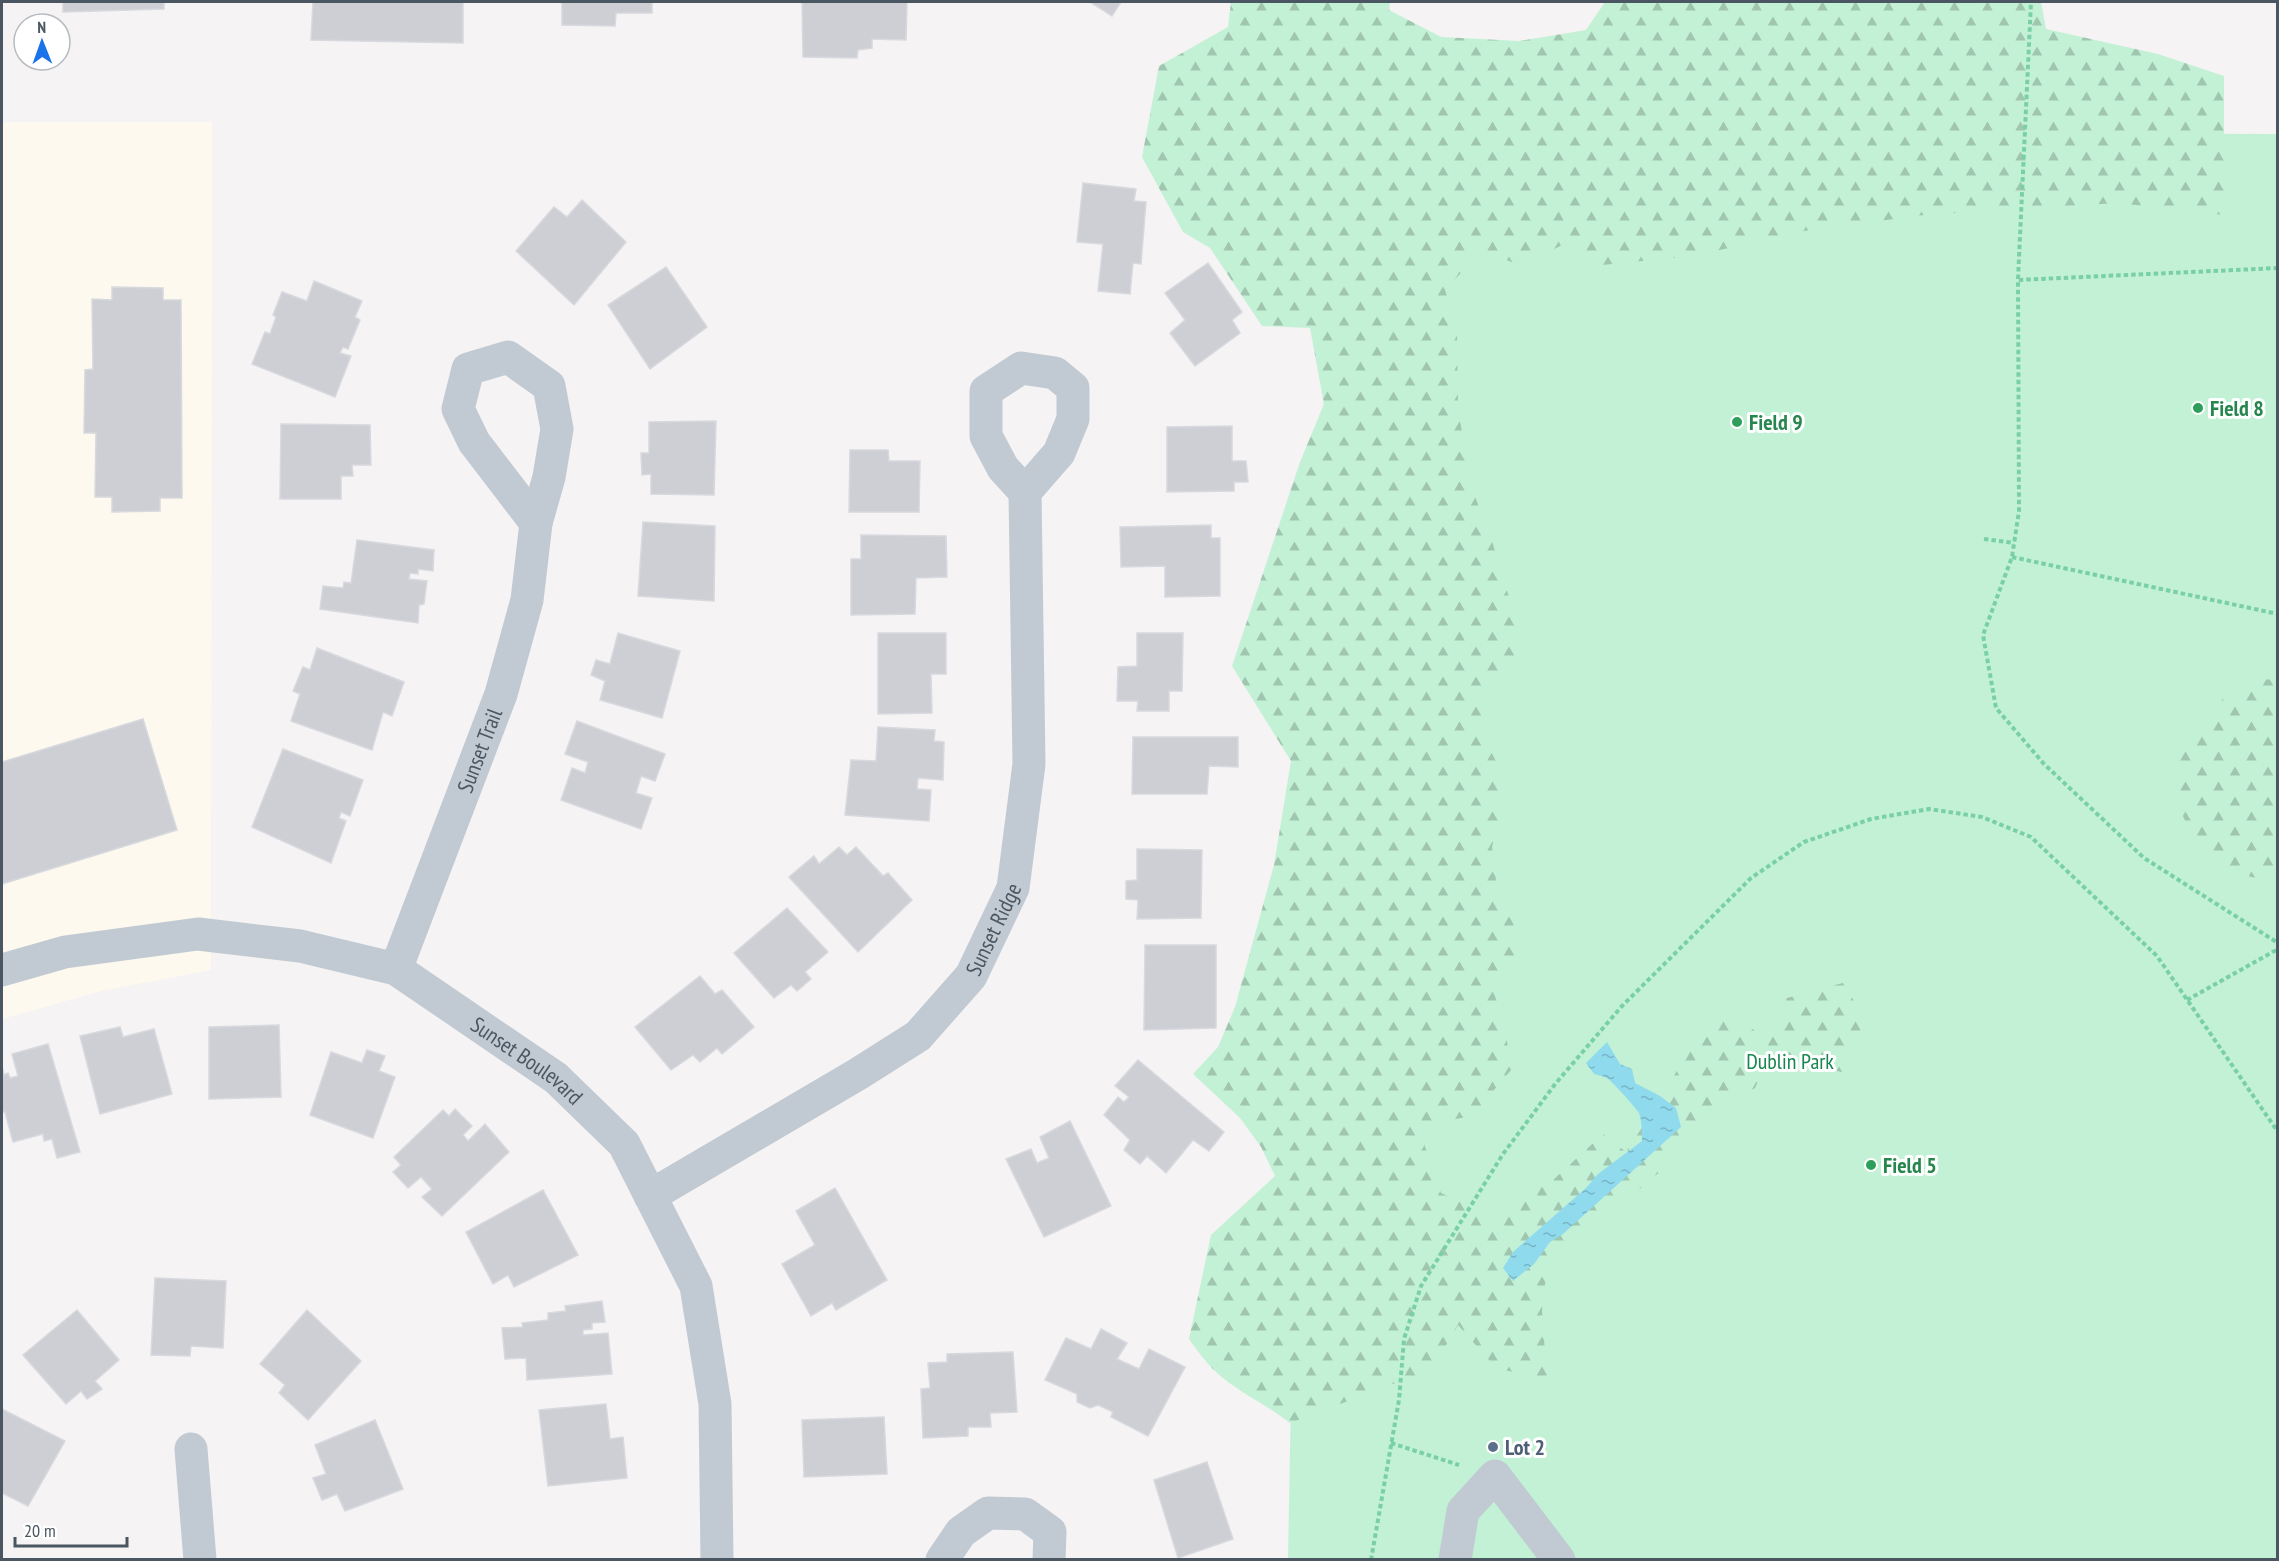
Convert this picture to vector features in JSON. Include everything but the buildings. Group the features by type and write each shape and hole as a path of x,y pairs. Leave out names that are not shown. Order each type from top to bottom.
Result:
{"street":[{"name":"Sunset Ridge","path":"650,1196 858,1074 918,1036 971,976 1013,888 1029,764 1025,492"},
{"name":"Sunset Trail","path":"396,969 501,694 527,600 536,523"},
{"name":"Sunset Boulevard","path":"2,969 65,952 198,934 300,946 396,969 556,1077 624,1144 696,1287 715,1404 717,1560"},
{"path":"191,1449 200,1560"},
{"path":"1455,1560 1463,1511 1495,1476 1559,1560"},
{"path":"942,1560 961,1532 988,1514 1025,1514 1050,1532 1049,1560"}],"path":[{"path":"2031,2 2018,279 2019,511 2012,557 1983,635 1996,708 2044,764 2144,858 2277,943"},
{"path":"2018,279 2277,268"},
{"path":"1984,539 2014,543"},
{"path":"2012,557 2277,614"},
{"path":"1371,1560 1399,1400 1404,1339 1421,1286 1503,1154 1556,1083 1622,1006 1751,878 1804,842 1871,819 1929,809 1982,817 2031,837 2157,956 2277,1132"},
{"path":"2187,1000 2277,949"},
{"path":"1391,1443 1495,1476"}],"shaded area":[{"path":"2,122 212,122 211,970 101,991 2,1019"}],"green space":[{"path":"1231,2 1390,2 1389,10 1441,37 1519,41 1586,30 1605,2 2041,2 2046,29 2158,54 2224,76 2224,215 2118,203 1924,215 1804,231 1693,256 1602,265 1562,245 1521,266 1482,250 1445,290 1457,329 1458,406 1469,481 1491,538 1512,607 1524,659 1480,694 1484,738 1507,783 1492,847 1496,880 1510,910 1520,951 1493,991 1504,1020 1511,1070 1472,1116 1418,1126 1441,1193 1494,1218 1553,1180 1603,1134 1626,1152 1668,1088 1690,1045 1731,1014 1767,1039 1787,998 1846,982 1863,1025 1842,1072 1793,1063 1767,1062 1755,1088 1702,1117 1662,1170 1547,1268 1542,1311 1547,1380 1496,1368 1458,1325 1432,1369 1290,1423 1225,1380 1189,1339 1211,1235 1275,1176 1261,1147 1240,1118 1193,1074 1218,1047 1235,1007 1274,865 1291,761 1232,666 1300,462 1324,404 1310,328 1262,326 1210,248 1183,232 1142,157 1159,66 1228,27"},
{"name":"Dublin Park","path":"1333,131 2277,134 2277,1559 1288,1560 1292,1342"},
{"path":"2262,679 2277,680 2277,880 2251,877 2220,863 2194,839 2179,808 2175,774 2182,755 2229,690"}],"water":[{"path":"1607,1042 1620,1064 1632,1069 1635,1083 1660,1096 1676,1108 1681,1127 1563,1234 1550,1242 1534,1264 1513,1281 1503,1268 1513,1252 1586,1188 1598,1174 1642,1141 1641,1120 1637,1110 1609,1080 1594,1074 1586,1063"}],"place":[{"name":"Field 8","path":"2198,408"},
{"name":"Field 9","path":"1737,422"},
{"name":"Field 5","path":"1871,1165"},
{"name":"Lot 2","path":"1493,1447"}]}
